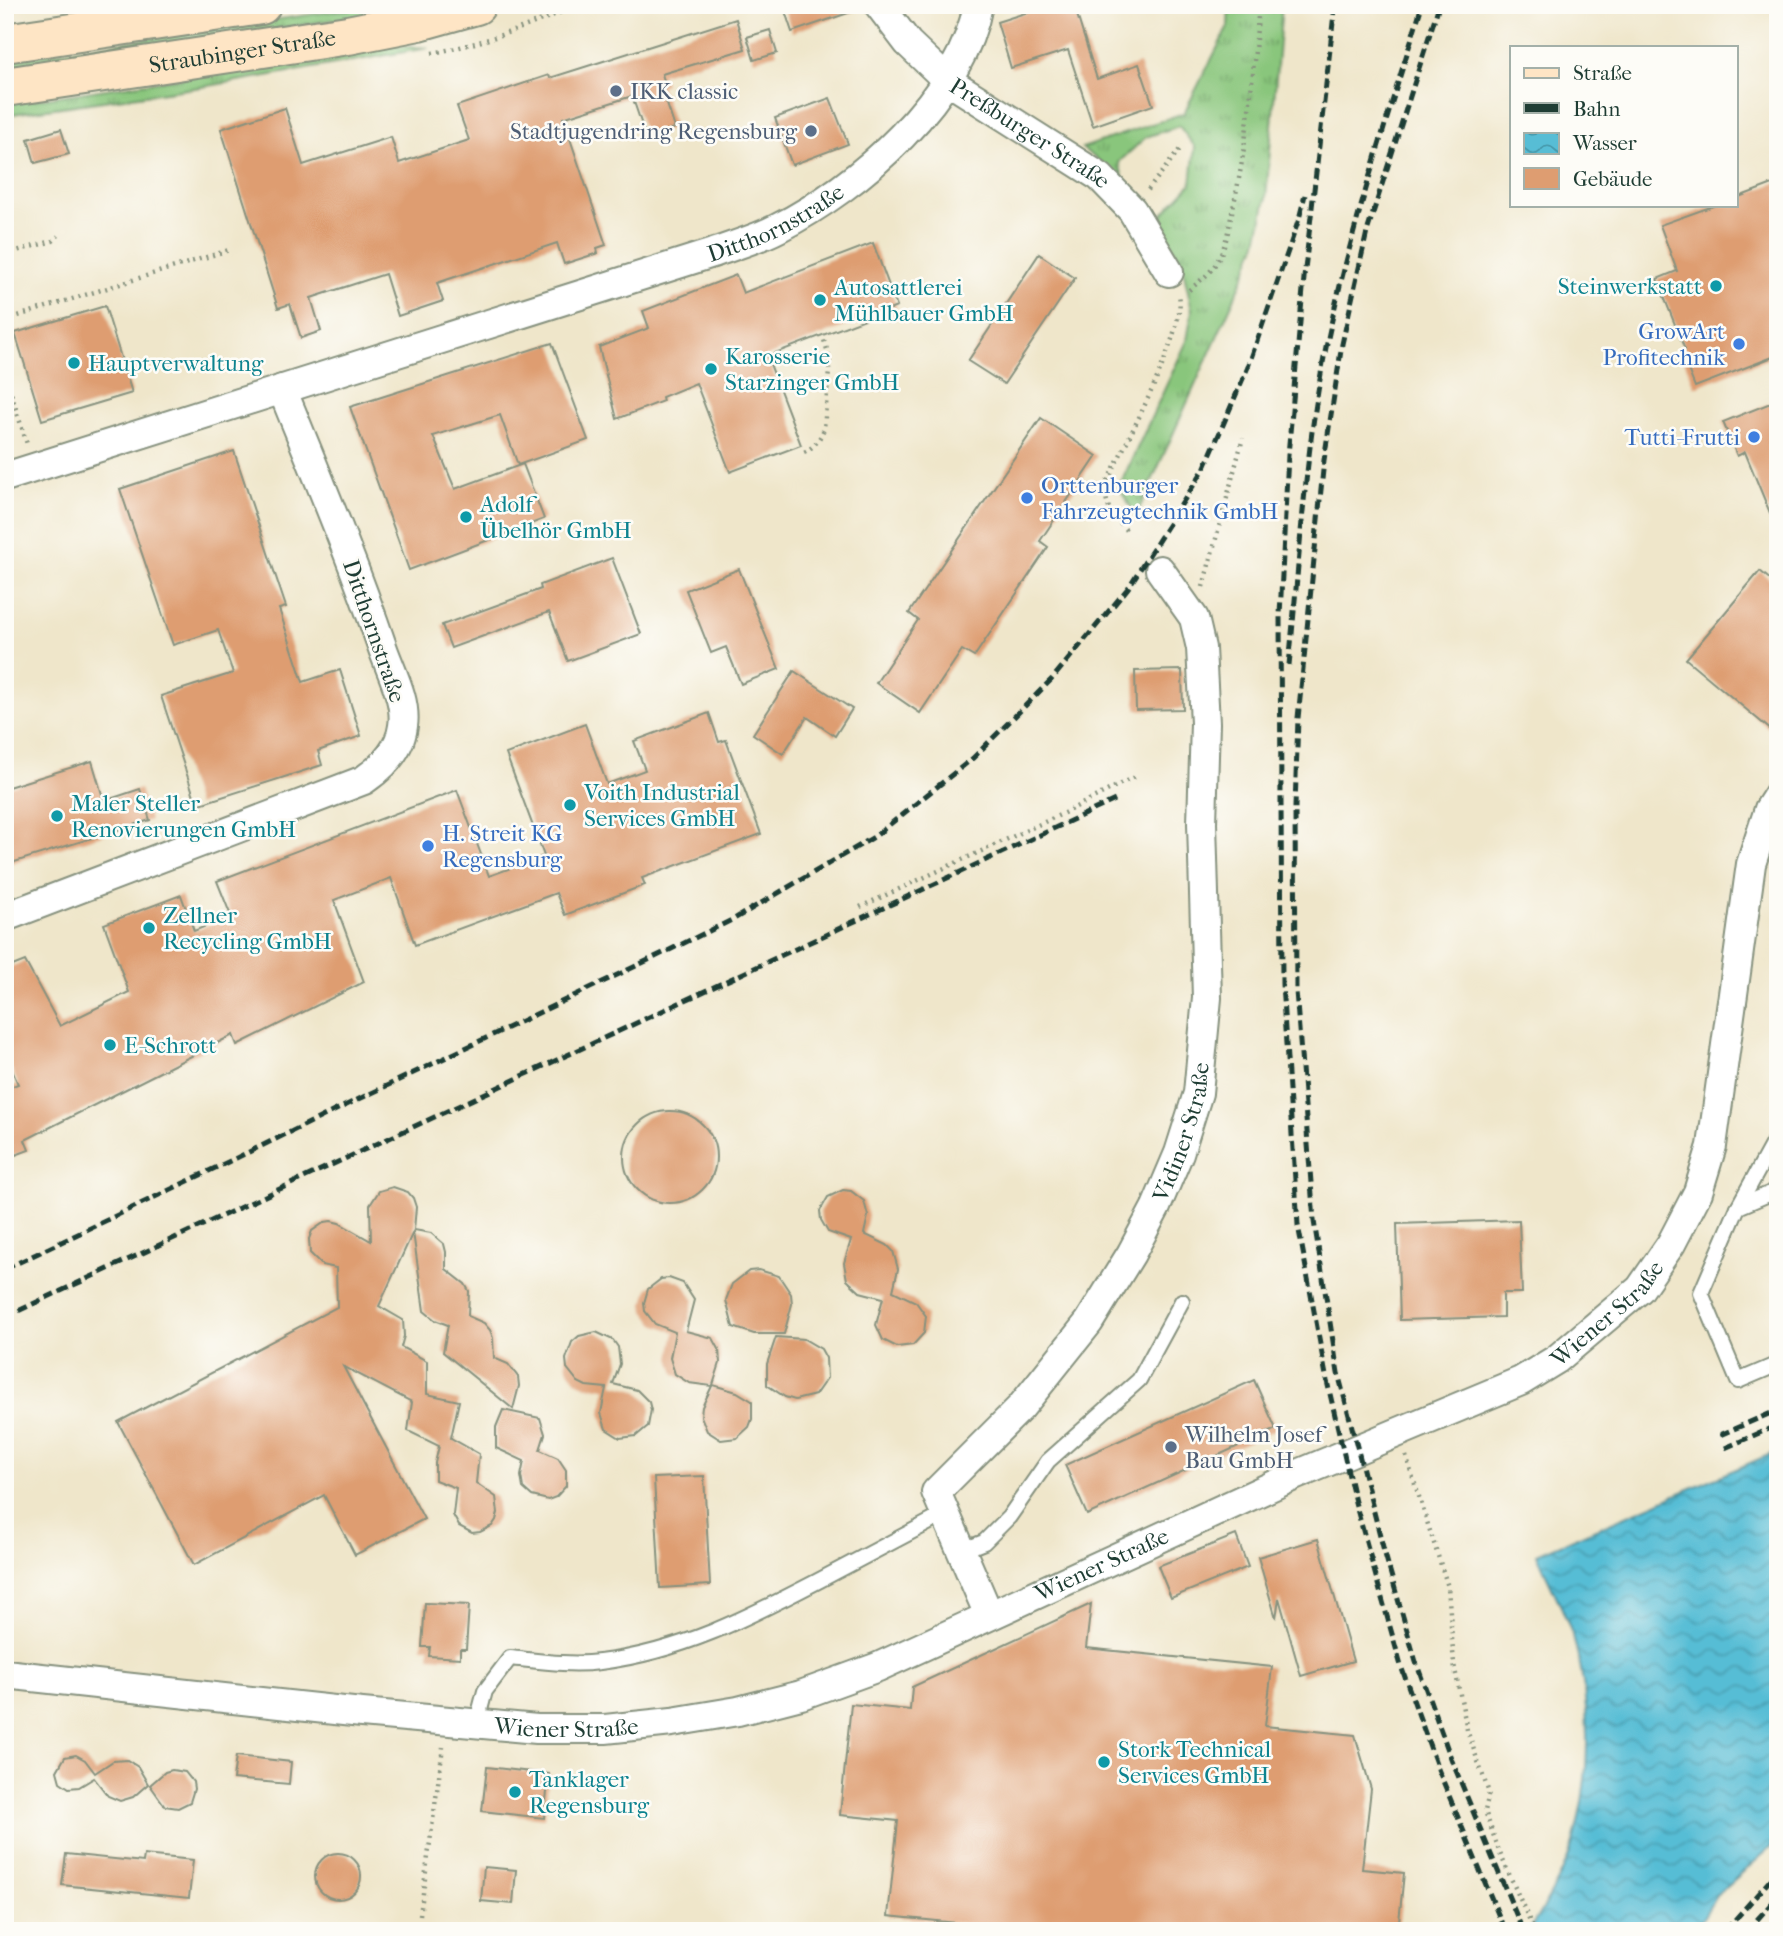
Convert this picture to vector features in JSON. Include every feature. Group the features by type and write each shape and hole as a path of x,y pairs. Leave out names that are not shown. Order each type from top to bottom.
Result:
{"main road":[{"name":"Straubinger Straße","path":"5,43 261,5"},
{"name":"Straubinger Straße","path":"5,86 348,35 419,21 476,5"}],"street":[{"name":"Preßburger Straße","path":"879,5 908,43 947,80 1100,177 1132,210 1168,272"},
{"name":"Ditthornstraße","path":"5,477 713,253 776,229 827,199 874,164 910,129 947,80 974,27 978,5"},
{"name":"Ditthornstraße","path":"5,917 364,780 381,768 395,750 403,726 401,701 369,606 282,389"},
{"name":"Vidiner Straße","path":"989,1615 936,1492 1021,1407 1089,1322 1131,1254 1180,1153 1198,1093 1207,998 1202,822 1205,723 1201,648 1194,618 1160,570"},
{"name":"Wiener Straße","path":"5,1674 446,1722 537,1729 605,1728 672,1722 738,1711 801,1695 878,1667 1296,1475 1521,1381 1557,1359 1640,1289 1671,1244 1698,1192 1712,1146 1751,864 1769,808 1778,795"}],"lane":[{"path":"1778,1134 1738,1207 1701,1293 1738,1381 1778,1364"},
{"path":"1738,1207 1778,1190"},
{"path":"961,1551 984,1542 1009,1517 1048,1461 1139,1380 1182,1301"},
{"path":"477,1725 485,1691 510,1658 563,1663 598,1662 650,1653 697,1639 741,1622 945,1514"}],"path":[{"path":"1180,298 1210,273 1220,258 1225,243 1250,113 1259,5"},
{"path":"1132,210 1180,149"},
{"path":"5,254 52,241 58,236"},
{"path":"5,320 229,250"},
{"path":"1126,530 1113,516 1105,501 1106,484 1163,363 1179,313 1180,298 1168,272"},
{"path":"804,452 820,439 824,429 830,359 824,340"},
{"path":"5,374 34,468"},
{"path":"1194,618 1243,438"},
{"path":"860,906 1064,813 1136,776"},
{"path":"1398,1433 1448,1587 1454,1664 1467,1730 1489,1793 1485,1811 1499,1851 1534,1931"},
{"path":"420,1915 446,1722"}],"green space":[{"path":"375,5 426,5 5,73 5,60"},
{"path":"1229,5 1282,5 1266,198 1257,242 1243,279 1136,516 1119,487 1187,341 1192,310 1182,264 1158,219 1191,184 1195,147 1179,126 1146,137 1119,162 1123,179 1082,148 1184,113 1228,27"},
{"path":"395,46 428,48 208,86 5,115 5,104"}],"water":[{"path":"1778,1451 1778,1841 1716,1896 1695,1931 1529,1931 1555,1886 1570,1851 1583,1792 1587,1744 1585,1695 1573,1636 1537,1554"}],"building":[{"path":"783,5 859,5 860,9 792,32"},
{"path":"1050,5 1074,5 1097,79 1139,64 1153,105 1093,126 1068,50 1011,68 997,22"},
{"path":"736,19 745,49 662,74 665,84 661,86 675,128 646,137 632,96 563,118 606,245 597,248 598,253 564,264 557,243 437,283 443,301 398,316 385,274 311,298 321,331 301,338 290,304 278,308 221,129 285,108 303,165 391,137 399,163 469,140 457,106 549,75 550,78"},
{"path":"770,30 777,53 754,60 747,37"},
{"name":"Stadtjugendring Regensburg","path":"830,98 848,144 792,165 775,118"},
{"path":"61,129 69,154 35,163 28,139"},
{"path":"1778,182 1778,355 1695,387 1681,352 1685,350 1657,279 1677,271 1660,225 1713,206 1738,206 1738,197"},
{"path":"873,243 897,307 767,356 801,445 730,472 696,383 662,397 663,401 617,419 599,347 649,328 643,311 736,275 743,293"},
{"path":"1039,254 1075,278 1004,384 968,361"},
{"name":"Hauptverwaltung","path":"105,306 132,393 42,420 15,333"},
{"path":"552,343 588,440 518,465 500,415 433,436 455,489 523,464 544,519 409,570 350,407"},
{"name":"Tutti-Frutti","path":"1778,400 1777,530 1745,452 1737,456 1723,422"},
{"name":"Orttenburger Fahrzeugtechnik GmbH","path":"1041,418 1097,456 1040,541 1048,547 974,657 962,650 920,713 876,683 918,620 909,613"},
{"path":"234,451 286,607 279,609 303,682 340,670 361,736 318,751 322,765 197,805 161,696 233,673 218,630 173,645 120,489"},
{"path":"612,558 641,634 568,661 549,612 451,648 442,625 541,589 540,585"},
{"path":"739,569 779,669 741,684 726,647 711,653 686,590"},
{"path":"1760,571 1778,586 1778,736 1686,659"},
{"path":"1182,670 1183,709 1136,710 1135,671"},
{"path":"794,671 852,709 835,736 807,717 783,754 753,734"},
{"path":"709,713 719,742 726,740 761,834 642,878 645,885 565,915 556,893 415,945 391,878 334,900 364,982 237,1045 233,1035 25,1140 29,1150 5,1159 5,1089 18,1084 5,1054 5,969 25,961 60,1026 129,992 104,924 181,895 194,931 231,916 217,881 457,790 489,876 544,856 506,754 585,724 607,784 645,770 634,741"},
{"name":"Maler Steller Renovierungen GmbH","path":"92,761 104,801 140,789 150,820 5,865 5,788"},
{"path":"670,1111 688,1115 703,1124 712,1139 716,1157 712,1175 703,1190 688,1199 670,1203 652,1199 637,1190 628,1175 624,1157 628,1139 637,1124 652,1115"},
{"path":"393,1187 408,1192 413,1198 416,1207 414,1230 431,1233 444,1244 446,1269 465,1284 469,1291 468,1316 484,1323 490,1330 494,1358 508,1364 518,1377 519,1386 513,1409 443,1352 448,1325 435,1320 424,1311 413,1232 379,1306 403,1320 404,1336 401,1347 427,1361 427,1394 459,1401 451,1438 479,1454 476,1483 496,1497 496,1520 492,1526 480,1532 472,1533 459,1526 453,1515 456,1488 435,1480 439,1446 408,1431 412,1402 343,1366 424,1519 355,1555 324,1495 194,1565 118,1422 337,1307 336,1268 322,1265 310,1253 309,1239 312,1231 331,1221 371,1241 370,1205 379,1191"},
{"path":"843,1190 851,1191 864,1201 868,1216 864,1234 887,1245 893,1251 898,1269 893,1291 916,1302 926,1316 924,1333 913,1345 897,1347 883,1340 876,1325 883,1298 860,1292 847,1280 844,1263 851,1240 828,1232 821,1220 820,1211 828,1197"},
{"path":"1519,1220 1522,1293 1503,1293 1503,1317 1400,1320 1397,1224"},
{"path":"759,1270 779,1276 791,1294 792,1304 784,1334 754,1334 733,1327 726,1300 732,1284 749,1271"},
{"path":"669,1278 683,1283 694,1300 686,1331 713,1338 719,1349 720,1363 713,1385 737,1392 752,1401 749,1427 737,1438 721,1440 707,1431 701,1416 702,1407 712,1386 689,1383 675,1374 670,1358 675,1332 655,1324 645,1311 648,1289 661,1279"},
{"path":"596,1332 613,1340 618,1347 620,1364 613,1384 637,1390 649,1402 651,1410 648,1426 636,1436 620,1438 606,1429 601,1413 606,1388 586,1386 578,1382 567,1368 566,1359 572,1342 579,1336"},
{"path":"776,1337 804,1339 821,1349 826,1358 827,1378 815,1395 795,1400 767,1385 767,1364"},
{"name":"Wilhelm Josef Bau GmbH","path":"1254,1380 1276,1429 1087,1515 1065,1465"},
{"path":"503,1410 540,1418 545,1434 540,1450 558,1458 566,1470 566,1486 556,1497 548,1500 532,1496 523,1488 521,1476 524,1461 496,1448 496,1427"},
{"path":"704,1476 710,1585 660,1588 654,1478"},
{"path":"1236,1535 1248,1567 1171,1598 1158,1566"},
{"path":"1318,1539 1353,1661 1301,1676 1279,1598 1276,1618 1258,1557"},
{"path":"425,1603 469,1605 466,1649 460,1649 460,1658 429,1656 430,1647 422,1647"},
{"name":"Stork Technical Services GmbH","path":"1091,1604 1086,1648 1272,1667 1265,1726 1355,1735 1371,1789 1362,1869 1404,1873 1398,1931 1037,1931 888,1916 898,1821 840,1815 851,1704 910,1710 912,1687"},
{"path":"76,1755 85,1760 95,1773 113,1761 127,1760 138,1767 148,1784 133,1797 120,1801 108,1796 94,1778 79,1787 69,1788 60,1782 57,1771 65,1757"},
{"path":"236,1756 291,1762 289,1784 233,1779"},
{"name":"Tanklager Regensburg","path":"487,1767 549,1774 544,1818 482,1811"},
{"path":"165,1772 185,1772 193,1782 190,1802 178,1808 165,1806 150,1785"},
{"path":"338,1853 354,1860 361,1876 354,1892 338,1899 322,1892 315,1876 322,1860"},
{"path":"66,1854 143,1862 144,1855 193,1860 189,1898 62,1885"},
{"path":"484,1867 516,1870 513,1904 481,1901"}],"railway":[{"path":"1335,5 1304,278 1288,455 1280,615 1282,984 1298,1225 1327,1381 1355,1502 1401,1666 1438,1769 1505,1931"},
{"path":"1289,665 1308,460 1328,338 1359,212 1422,5"},
{"path":"1439,5 1367,232 1342,344 1324,460 1298,718 1295,807 1296,991 1314,1221 1338,1373 1416,1662 1452,1761 1523,1931"},
{"path":"5,1269 734,919 874,837 973,758 1052,679 1128,588 1204,469 1248,367 1305,195"},
{"path":"5,1317 1115,800"},
{"path":"1720,1435 1778,1410"},
{"path":"1725,1448 1778,1425"},
{"path":"1725,1931 1778,1871"},
{"path":"1747,1931 1778,1896"}],"place":[{"name":"IKK classic","path":"616,91"},
{"name":"Stadtjugendring Regensburg","path":"811,131"},
{"name":"Steinwerkstatt","path":"1716,286"},
{"name":"Autosattlerei Mühlbauer GmbH","path":"820,300"},
{"name":"GrowArt Profitechnik","path":"1739,344"},
{"name":"Hauptverwaltung","path":"74,363"},
{"name":"Karosserie Starzinger GmbH","path":"711,369"},
{"name":"Tutti-Frutti","path":"1754,437"},
{"name":"Orttenburger Fahrzeugtechnik GmbH","path":"1027,498"},
{"name":"Adolf Übelhör GmbH","path":"466,517"},
{"name":"Voith Industrial Services GmbH","path":"570,805"},
{"name":"Maler Steller Renovierungen GmbH","path":"57,816"},
{"name":"H. Streit KG Regensburg","path":"428,846"},
{"name":"Zellner Recycling GmbH","path":"149,928"},
{"name":"E-Schrott","path":"110,1045"},
{"name":"Wilhelm Josef Bau GmbH","path":"1171,1447"},
{"name":"Stork Technical Services GmbH","path":"1104,1762"},
{"name":"Tanklager Regensburg","path":"515,1792"}]}
